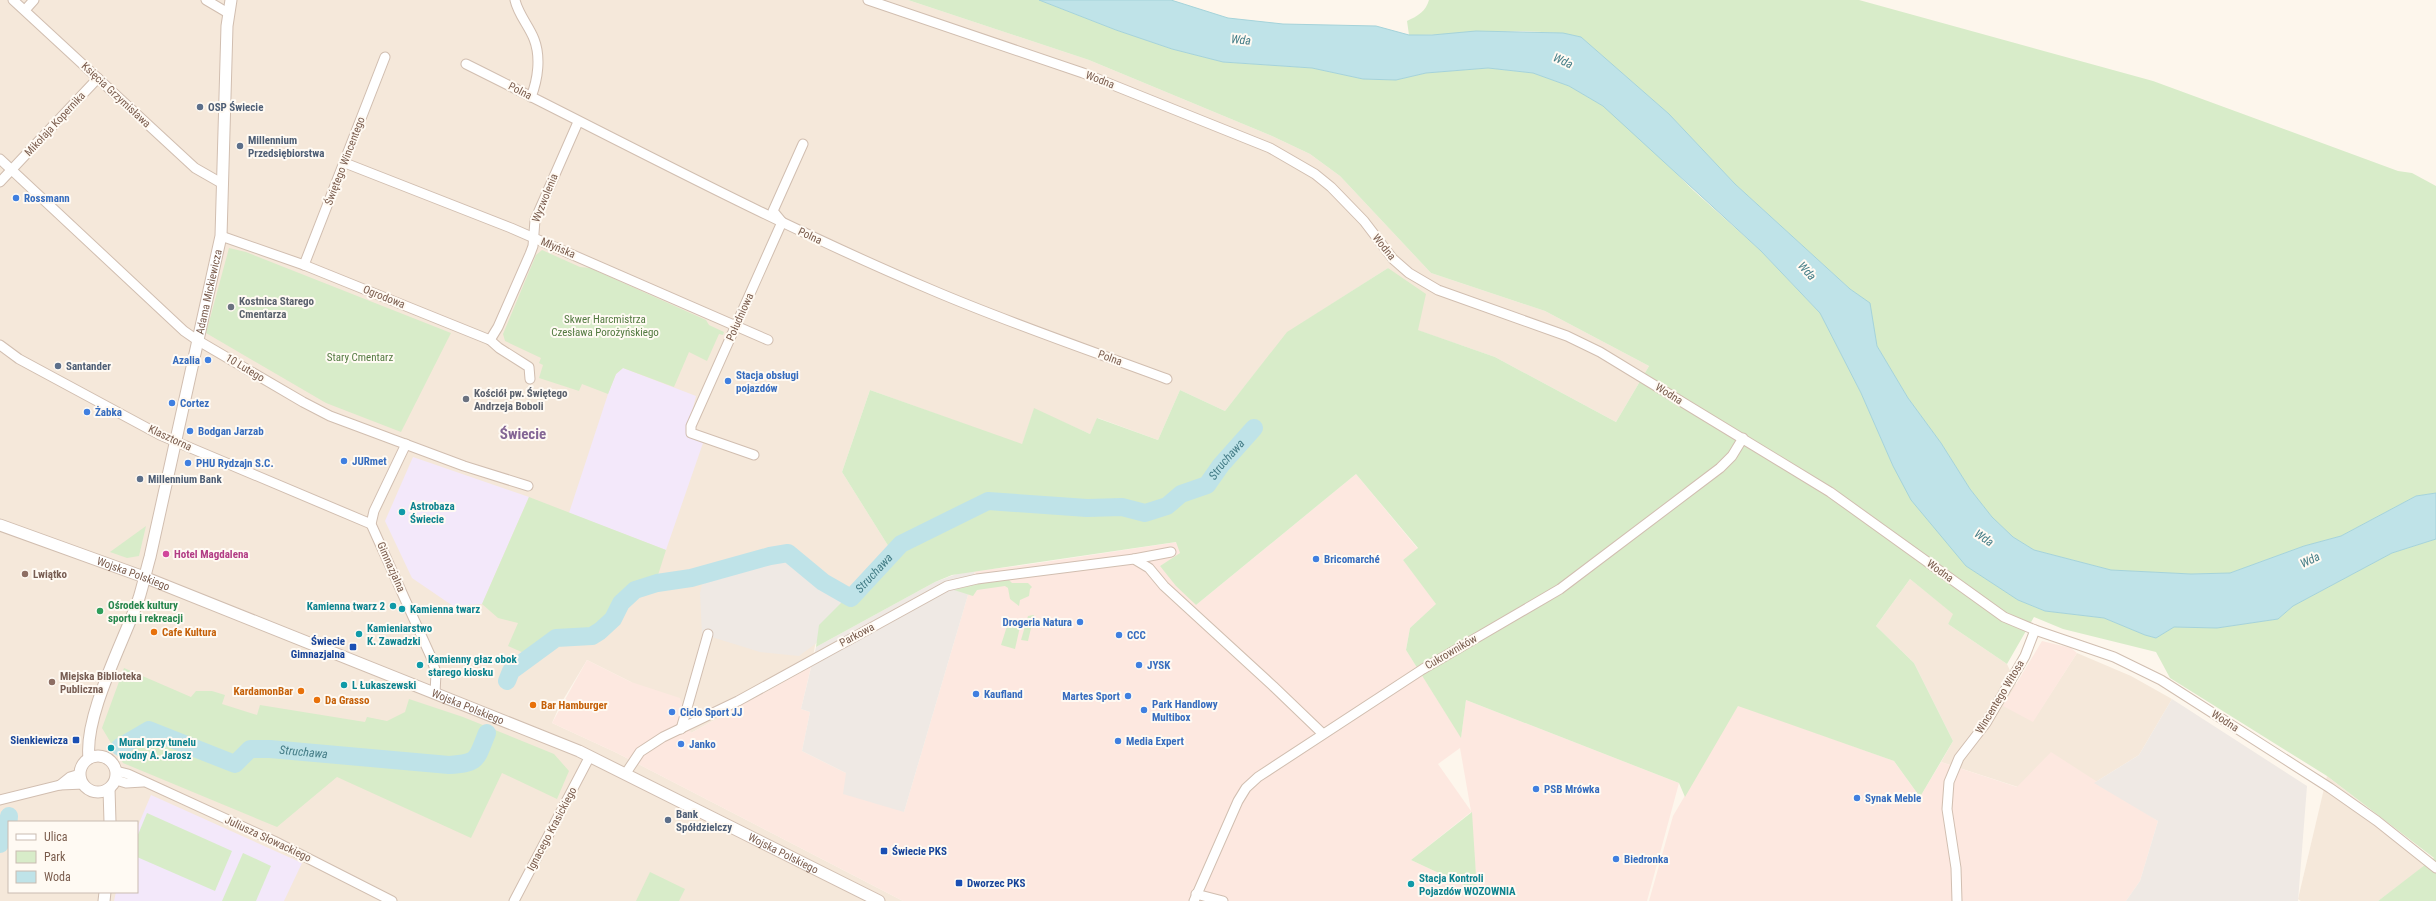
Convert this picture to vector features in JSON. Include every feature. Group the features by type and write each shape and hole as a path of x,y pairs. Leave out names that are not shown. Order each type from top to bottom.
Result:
{"street":[{"name":"Księcia Grzymisława","path":"13,0 195,168 223,184"},
{"path":"25,10 34,0"},
{"path":"206,0 228,13"},
{"name":"Adama Mickiewicza","path":"89,758 88,746 102,691 139,598 164,500 197,340 221,236 228,13 231,0"},
{"path":"516,0 535,40 538,60 537,76 532,97"},
{"name":"Wodna","path":"868,0 1083,73 1270,148 1315,174 1331,187 1364,221 1393,259 1425,283 1585,344 1743,438 1862,514 1995,611 2035,630 2108,655 2161,680 2342,796 2436,868"},
{"name":"Świętego Wincentego","path":"304,265 385,57"},
{"name":"Polna","path":"466,64 578,122 782,222 949,297 1167,379"},
{"name":"Mikołaja Kopernika","path":"0,182 98,78"},
{"name":"Wyzwolenia","path":"490,340 498,328 530,254 534,238 535,220 578,122"},
{"path":"782,222 773,211 804,144"},
{"name":"10 Lutego","path":"0,159 184,331 197,340 310,406 330,416 464,466 528,486"},
{"name":"Młyńska","path":"345,163 534,238 768,340"},
{"name":"Południowa","path":"754,455 692,433 694,420 782,222"},
{"name":"Ogrodowa","path":"221,236 304,265 490,340 499,348 529,366 530,379"},
{"name":"Klasztorna","path":"0,345 19,360 175,442 371,524"},
{"name":"Cukrowników","path":"1195,898 1246,788 1258,777 1322,733 1423,668 1571,580 1720,468 1732,456 1743,438"},
{"path":"371,524 374,511 406,444"},
{"name":"Gimnazjalna","path":"371,524 431,657 436,677 435,693"},
{"name":"Wojska Polskiego","path":"0,525 144,577 590,756 873,900"},
{"name":"Parkowa","path":"626,773 644,749 947,586 971,580 1042,572 1134,559 1170,552"},
{"path":"1134,559 1142,562 1149,568 1164,586 1322,733"},
{"name":"Wincentego Witosa","path":"1957,901 1956,868 1948,809 1948,782 1959,758 1986,723 2025,656 2035,630"},
{"path":"681,729 708,634"},
{"path":"92,733 102,756 114,764 110,783 110,820"},
{"path":"102,756 89,758 82,764 80,774 84,784 93,791 110,783"},
{"name":"Ignacego Krasickiego","path":"514,901 590,756"},
{"path":"60,785 70,777 80,774"},
{"name":"Juliusza Słowackiego","path":"110,783 142,782 274,841 392,901"},
{"path":"0,800 60,785 84,784"},
{"path":"1195,898 1223,901"}],"shaded area":[{"path":"0,0 908,0 1089,60 1272,136 1310,154 1340,176 1431,273 1545,311 1649,366 1616,422 1495,357 1417,330 1388,268 1288,332 1225,411 1180,390 1158,440 1098,418 1090,434 1034,409 1022,445 870,390 842,472 892,552 819,625 811,667 691,733 631,682 587,660 560,705 552,723 617,753 903,901 0,901"},
{"path":"623,368 696,396 686,436 703,443 666,550 569,513 608,394 616,374"},
{"path":"413,457 529,497 482,604 453,606 412,578 385,521"},
{"path":"1356,474 1418,549 1403,560 1437,604 1410,628 1406,650 1461,737 1466,700 1679,783 1647,901 903,901 617,753 552,723 587,660 631,682 680,698 691,733 811,667 801,709 810,712 802,751 846,773 904,812 975,571 1177,542 1181,553 1160,566 1196,605","holes":["1460,748 1471,811 1438,764","1471,812 1477,890 1477,891 1411,860"]},
{"path":"789,557 850,603 830,633 799,656 760,652 702,634 700,593 703,580 740,567"},
{"path":"975,571 904,812 843,794 846,773 802,751 810,712 801,709 816,647 935,582 962,572"},
{"path":"1910,579 1954,614 1948,624 2007,664 2033,721 2077,653 2131,676 2172,699 2139,755 2094,783 2051,753 2018,787 1941,762 1953,741 1914,663 1876,626"},
{"path":"2042,641 2071,648 2077,653 2033,722 2003,706"},
{"path":"2172,699 2307,786 2298,901 2126,901 2140,881 2158,821 2094,783 2139,755"},
{"path":"1738,705 1894,761 1920,797 1941,762 2017,787 2051,752 2158,821 2140,881 2126,901 1649,901 1673,816"},
{"path":"2327,776 2434,859 2378,901 2301,901 2298,899"},
{"path":"151,795 302,863 284,901 114,901 116,893 138,893 138,826"}],"green space":[{"path":"908,0 1039,0 1116,30 1172,49 1223,62 1312,68 1363,79 1396,80 1426,73 1488,68 1533,73 1569,86 1603,106 1631,129 1694,191 1761,251 1820,313 1861,393 1893,466 1966,566 2018,600 2045,611 2104,618 2156,638 2174,627 2217,628 2278,619 2293,606 2392,553 2436,539 2436,901 2378,901 2434,858 2327,776 2170,678 2156,652 2063,629 2034,617 2007,664 1948,624 1953,614 1910,579 1876,626 1914,663 1953,741 1920,797 1894,761 1738,706 1685,797 1679,783 1466,700 1461,738 1406,650 1410,628 1436,604 1403,560 1418,548 1356,474 1196,605 1176,586 1160,566 1180,553 1176,542 952,575 935,582 816,647 819,625 892,552 842,472 870,390 1022,444 1034,408 1090,434 1097,418 1158,440 1180,390 1225,411 1287,332 1388,268 1426,294 1418,330 1495,357 1616,422 1649,366 1545,311 1431,273 1340,176 1310,154 1272,136 1089,60"},
{"path":"1429,0 1859,0 2153,81 2398,171 2412,173 2436,186 2436,493 2416,496 2341,536 2304,546 2230,573 2191,574 2111,570 2034,550 2013,537 1992,517 1970,489 1941,443 1908,398 1877,346 1869,303 1850,289 1735,184 1669,114 1581,37 1517,31 1409,35 1407,21 1421,13 1428,4"},
{"name":"Stary Cmentarz","path":"229,248 246,252 451,333 401,432 326,403 206,333"},
{"name":"Skwer Harcmistrza Czesława Porożyńskiego","path":"542,250 580,267 590,268 706,320 709,325 724,332 723,335 719,334 707,361 689,352 674,387 623,368 616,374 608,394 582,384 579,391 539,378 543,365 539,363 541,358 505,341 503,334 536,255"},
{"path":"529,497 666,550 658,575 632,587 593,628 555,633 526,654 508,646 518,623 498,618 482,604"},
{"path":"146,526 139,556 127,558 110,552"},
{"path":"1009,580 1012,583 1028,583 1032,587 1030,589 1029,596 1020,600 1019,606 1010,599 1008,588 1005,586 977,590 973,596 954,590 983,582"},
{"path":"1034,615 1028,641 1021,640 1028,616"},
{"path":"1022,618 1015,649 1001,645 1008,623"},
{"path":"124,668 191,697 196,691 212,691 225,695 222,704 257,715 260,705 365,722 367,717 387,721 405,712 409,699 463,717 554,754 569,771 557,799 502,773 471,838 337,777 277,827 123,763 102,728"},
{"path":"1472,812 1477,891 1411,860"},
{"path":"147,813 232,851 215,891 138,857 138,835"},
{"path":"243,853 271,866 256,901 222,901"},
{"path":"650,872 685,889 679,901 636,901"}],"water":[{"name":"Wda","path":"1039,0 1171,0 1228,18 1283,24 1376,26 1409,35 1432,35 1476,31 1563,33 1581,37 1669,114 1735,184 1850,289 1870,303 1877,346 1908,398 1941,443 1970,489 1992,517 2013,537 2034,550 2111,570 2191,574 2230,573 2304,546 2341,536 2416,496 2436,493 2436,539 2392,553 2293,606 2278,619 2217,628 2174,627 2156,638 2104,618 2045,611 2018,600 1966,566 1911,500 1893,466 1861,393 1820,313 1761,251 1603,106 1569,86 1533,73 1488,68 1426,73 1396,80 1363,79 1312,68 1223,62 1172,49 1116,30"}],"waterway":[{"name":"Struchawa","path":"507,681 511,671 556,638 592,636 613,619 621,603 635,590 657,583 691,578 770,556 788,553 823,582 851,598 901,544 988,501 1087,508 1122,507 1145,513 1167,506 1181,494 1207,485 1221,465 1254,428"},
{"name":"Struchawa","path":"120,747 149,730 235,764 250,749 270,749 449,765 466,763 475,758 481,749 487,733"},
{"name":"Struchawa","path":"9,816 9,821"},
{"name":"Struchawa","path":"0,844 8,828"}],"place":[{"name":"OSP Świecie","path":"200,107"},
{"name":"Millennium Przedsiębiorstwa","path":"240,146"},
{"name":"Rossmann","path":"16,198"},
{"name":"Kostnica Starego Cmentarza","path":"231,307"},
{"name":"Azalia","path":"208,360"},
{"name":"Santander","path":"58,366"},
{"name":"Stacja obsługi pojazdów","path":"728,381"},
{"name":"Kościół pw. Świętego Andrzeja Boboli","path":"466,399"},
{"name":"Cortez","path":"172,403"},
{"name":"Żabka","path":"87,412"},
{"name":"Bodgan Jarzab","path":"190,431"},
{"name":"JURmet","path":"344,461"},
{"name":"PHU Rydzajn S.C.","path":"188,463"},
{"name":"Millennium Bank","path":"140,479"},
{"name":"Astrobaza Świecie","path":"402,512"},
{"name":"Hotel Magdalena","path":"166,554"},
{"name":"Bricomarché","path":"1316,559"},
{"name":"Lwiątko","path":"25,574"},
{"name":"Kamienna twarz 2","path":"393,606"},
{"name":"Kamienna twarz","path":"402,609"},
{"name":"Ośrodek kultury sportu i rekreacji","path":"100,611"},
{"name":"Drogeria Natura","path":"1080,622"},
{"name":"Cafe Kultura","path":"154,632"},
{"name":"Kamieniarstwo K. Zawadzki","path":"359,634"},
{"name":"CCC","path":"1119,635"},
{"name":"Świecie Gimnazjalna","path":"353,647"},
{"name":"Kamienny głaz obok starego kiosku","path":"420,665"},
{"name":"JYSK","path":"1139,665"},
{"name":"Miejska Biblioteka Publiczna","path":"52,682"},
{"name":"L Łukaszewski","path":"344,685"},
{"name":"KardamonBar","path":"301,691"},
{"name":"Kaufland","path":"976,694"},
{"name":"Martes Sport","path":"1128,696"},
{"name":"Da Grasso","path":"317,700"},
{"name":"Bar Hamburger","path":"533,705"},
{"name":"Park Handlowy Multibox","path":"1144,710"},
{"name":"Ciclo Sport JJ","path":"672,712"},
{"name":"Sienkiewicza","path":"76,740"},
{"name":"Media Expert","path":"1118,741"},
{"name":"Janko","path":"681,744"},
{"name":"Mural przy tunelu wodny A. Jarosz","path":"111,748"},
{"name":"PSB Mrówka","path":"1536,789"},
{"name":"Synak Meble","path":"1857,798"},
{"name":"Bank Spółdzielczy","path":"668,820"},
{"name":"Świecie PKS","path":"884,851"},
{"name":"Biedronka","path":"1616,859"},
{"name":"Dworzec PKS","path":"959,883"},
{"name":"Stacja Kontroli Pojazdów WOZOWNIA","path":"1411,884"}],"district":[{"name":"Świecie","path":"523,434"}]}
